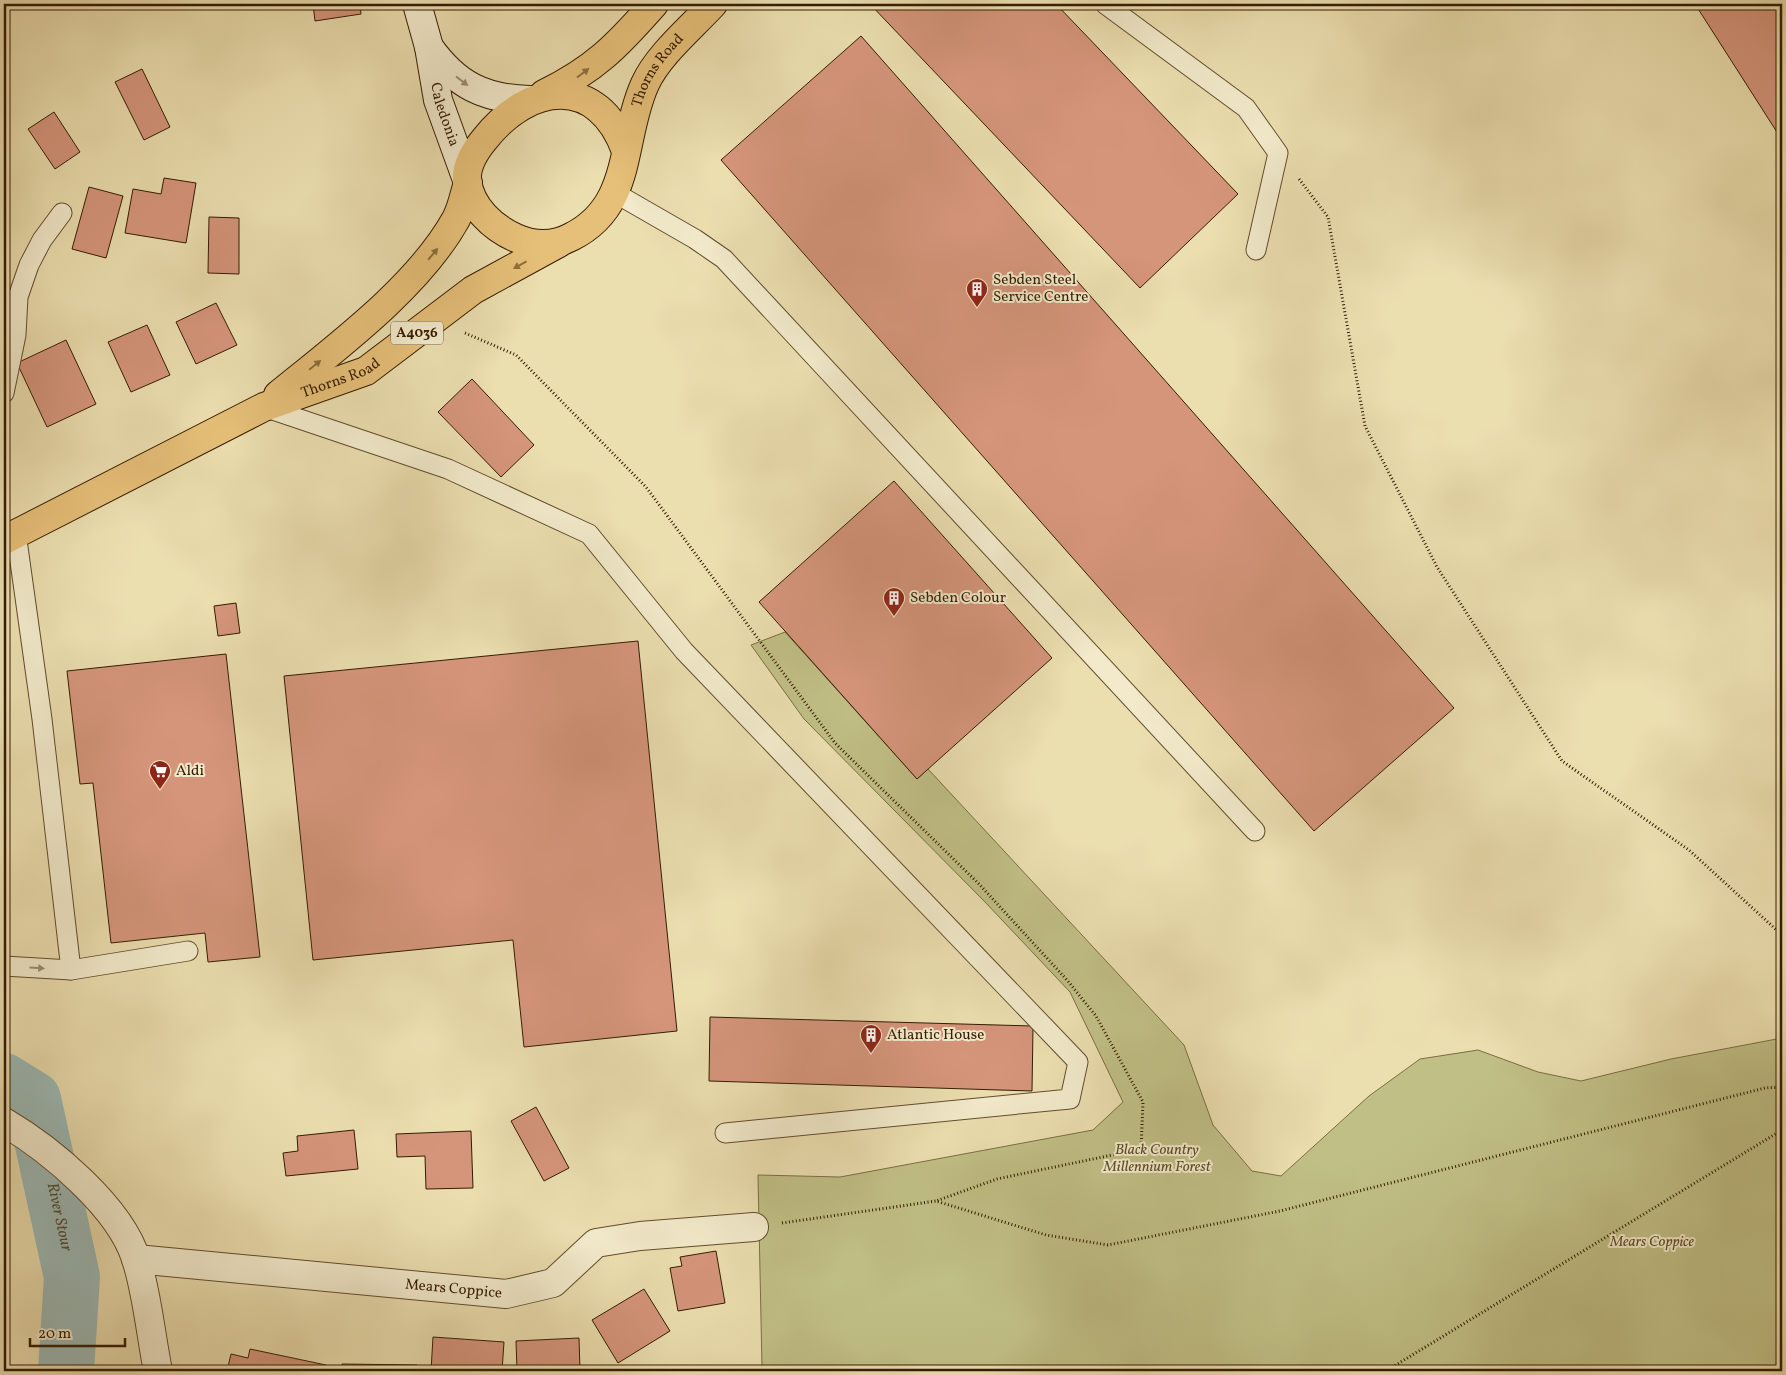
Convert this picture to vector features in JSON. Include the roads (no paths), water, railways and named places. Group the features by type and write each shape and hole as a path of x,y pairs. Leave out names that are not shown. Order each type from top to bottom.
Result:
{"highway":[{"name":"A4036","path":"626,151 623,173 615,193 602,214 582,232 563,241 542,244 522,241 503,232 478,208 468,181 469,166 477,149 491,130 509,114 536,98 576,79 602,59 654,4"},
{"name":"Thorns Road","path":"626,151 645,83 656,66 713,4"},
{"path":"536,98 563,94 587,101 606,115 618,131 626,151"},
{"name":"Thorns Road","path":"264,407 340,345 409,281 437,250 457,217 468,181"},
{"name":"Thorns Road","path":"10,536 264,407 366,371 473,290 563,241"}],"street":[{"name":"Caledonia","path":"417,4 428,46 438,100 468,181"},
{"name":"Caledonia","path":"428,46 441,64 468,86 485,94 506,100 536,98"},
{"path":"4,1122 30,1138 89,1189 118,1221 136,1259 158,1371"},
{"name":"Mears Coppice","path":"136,1259 506,1294 553,1283 596,1243 640,1236 754,1227"}],"lane":[{"path":"1106,4 1246,108 1278,154 1256,250"},
{"path":"615,193 695,239 724,259 1255,831"},
{"path":"4,393 16,335 18,297 29,266 42,240 62,213"},
{"path":"264,407 448,469 588,534 684,651 1078,1062 1070,1099 725,1133"},
{"path":"10,536 42,719 71,970"},
{"path":"4,966 71,970 188,951"}],"waterway":[{"name":"River Stour","path":"4,1081 33,1099 72,1277 66,1371"}],"place":[{"name":"Sebden Steel Service Centre","path":"977,308"},
{"name":"Sebden Colour","path":"894,617"},
{"name":"Aldi","path":"160,790"},
{"name":"Atlantic House","path":"871,1054"}],"park label":[{"name":"Black Country Millennium Forest","path":"1157,1158"}]}
